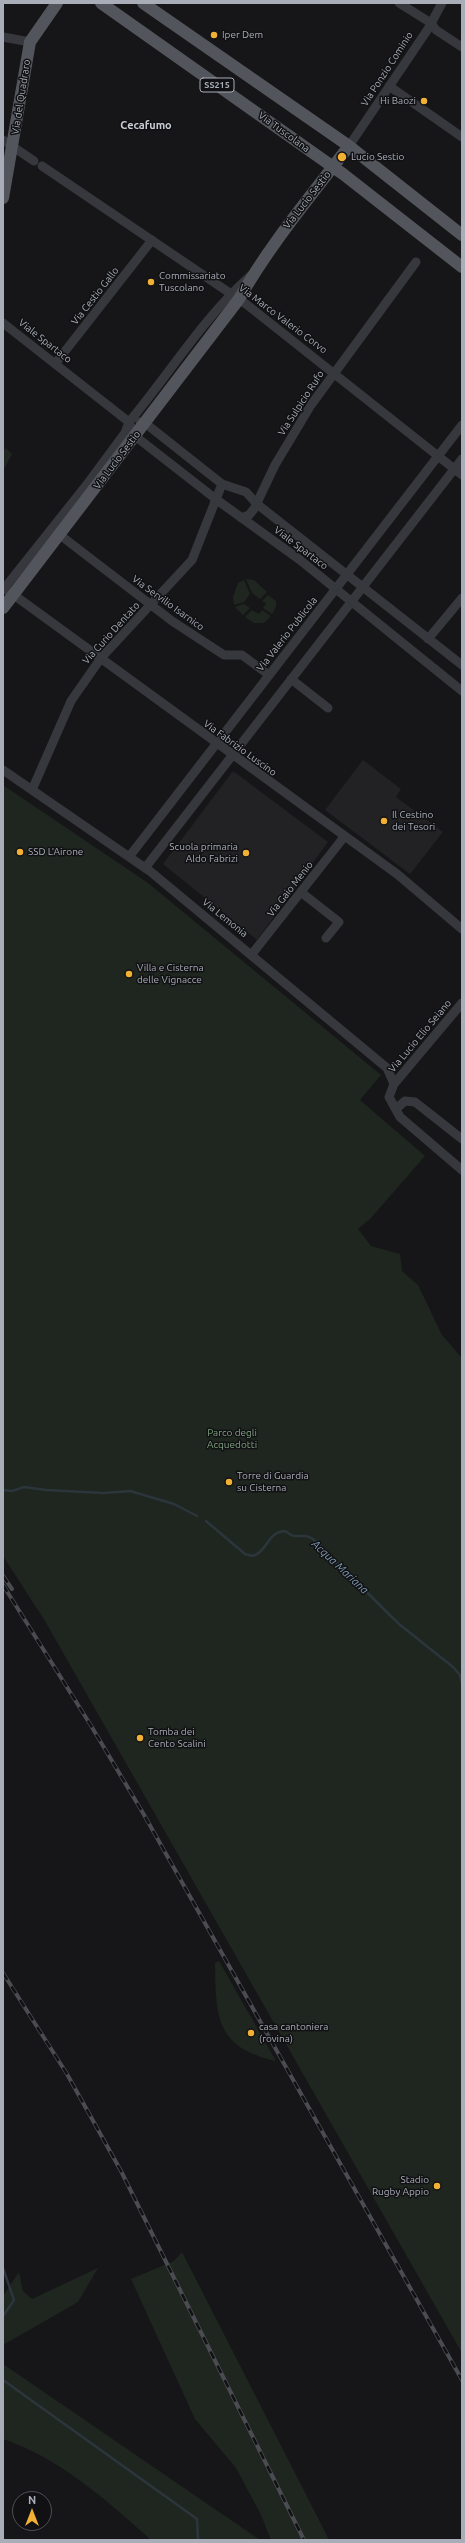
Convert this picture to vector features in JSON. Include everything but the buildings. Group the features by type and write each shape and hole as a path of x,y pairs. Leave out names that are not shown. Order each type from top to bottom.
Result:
{"main road":[{"name":"Via del Quadraro","path":"3,198 30,42 57,3"},
{"name":"Via Tuscolana","path":"101,3 333,167 462,268"},
{"path":"143,3 349,146 462,234"},
{"name":"Via Lucio Sestio","path":"4,606 6,590 60,535 126,443 145,423 229,312 235,297 349,146"}],"street":[{"path":"400,3 432,23 436,30 462,47"},
{"name":"Via Ponzio Cominio","path":"349,146 432,23 442,3"},
{"path":"3,36 30,42"},
{"path":"389,86 462,137"},
{"name":"Via Marco Valerio Corvo","path":"3,140 235,297 335,373 458,472"},
{"name":"Via Cestio Gallo","path":"55,364 152,240"},
{"name":"Via Sulpicio Rufo","path":"257,504 275,465 298,424 416,262"},
{"name":"Via Lucio Sestio","path":"6,590 126,443 129,422 215,311 235,297"},
{"path":"215,311 229,312"},
{"name":"Viale Spartaco","path":"3,323 129,422 126,443 217,500 276,542 462,691"},
{"path":"129,422 145,423"},
{"name":"Viale Spartaco","path":"145,423 222,484 242,489 257,504 346,576 462,665"},
{"name":"Via Valerio Publicola","path":"129,857 215,743 462,425"},
{"path":"145,868 361,588 458,472 462,459"},
{"name":"Via Curio Dentato","path":"32,790 71,701 101,658 192,560 217,500 222,484"},
{"path":"241,518 251,514 257,504"},
{"name":"Via Servilio Isarnico","path":"60,535 151,605 224,655 242,655 269,675"},
{"name":"Via Fabrizio Luscino","path":"6,590 412,886 462,929"},
{"path":"428,639 462,598"},
{"path":"291,679 328,708"},
{"name":"Via Lemonia","path":"3,770 145,868 252,954 388,1070 394,1084"},
{"name":"Via Gaio Menio","path":"252,954 302,893 344,837"},
{"path":"302,893 339,922 326,938"},
{"name":"Via Lucio Elio Seiano","path":"394,1084 462,1003"},
{"path":"394,1084 389,1097 403,1120 462,1170"},
{"path":"397,1108 406,1100 415,1102 460,1138"}],"shaded area":[{"name":"Il Cestino dei Tesori","path":"363,760 401,789 396,797 443,832 410,874 325,810"},
{"name":"Scuola primaria Aldo Fabrizi","path":"233,771 328,842 257,940 163,864"}],"green space":[{"path":"6,448 12,454 3,471 3,452"},
{"path":"246,579 254,580 267,592 260,599 252,593"},
{"path":"244,580 250,594 244,602 234,605 233,597 238,583"},
{"path":"268,595 276,601 276,607 272,614 263,608 266,603 262,601"},
{"path":"244,604 250,608 243,615 235,607"},
{"path":"252,610 259,614 262,610 271,616 264,623 254,623 245,617"},
{"name":"Parco degli Acquedotti","path":"3,785 148,883 381,1075 360,1100 425,1156 371,1218 358,1229 371,1246 400,1254 402,1271 418,1285 442,1335 462,1358 462,2353 45,1621 3,1556"},
{"path":"219,1961 276,2061 256,2055 241,2047 230,2038 223,2027 216,1999 215,1963"},
{"path":"182,2252 329,2540 271,2540 261,2515 236,2468 195,2419 131,2279 174,2261"},
{"path":"98,2268 78,2302 3,2345 3,2296 19,2272 23,2291 32,2299"},
{"path":"3,2364 260,2540 151,2540 100,2496 63,2469 23,2447 3,2439"}],"waterway":[{"name":"Acqua Mariana","path":"3,1490 12,1491 24,1487 46,1490 104,1493 130,1491 174,1504 197,1516"},
{"name":"Acqua Mariana","path":"206,1521 245,1554 253,1556 258,1554 271,1538 279,1532 285,1531 293,1536 307,1536 313,1539 399,1624 453,1667 460,1675 462,1684"},
{"path":"3,2268 14,2300 3,2316"},
{"path":"3,2380 197,2519 198,2540"}],"railway":[{"path":"3,1576 12,1589"},
{"path":"3,1585 90,1724 143,1813 462,2380"},
{"path":"3,1973 67,2074 121,2171 304,2540"}],"place":[{"name":"Iper Dem","path":"214,35"},
{"name":"Hi Baozi","path":"424,101"},
{"name":"Lucio Sestio","path":"342,157"},
{"name":"Commissariato Tuscolano","path":"151,282"},
{"name":"Il Cestino dei Tesori","path":"384,821"},
{"name":"SSD L'Airone","path":"20,852"},
{"name":"Scuola primaria Aldo Fabrizi","path":"246,853"},
{"name":"Villa e Cisterna delle Vignacce","path":"129,974"},
{"name":"Torre di Guardia su Cisterna","path":"229,1482"},
{"name":"Tomba dei Cento Scalini","path":"140,1738"},
{"name":"casa cantoniera (rovina)","path":"251,2033"},
{"name":"Stadio Rugby Appio","path":"437,2186"}],"district":[{"name":"Cecafumo","path":"146,125"}]}
